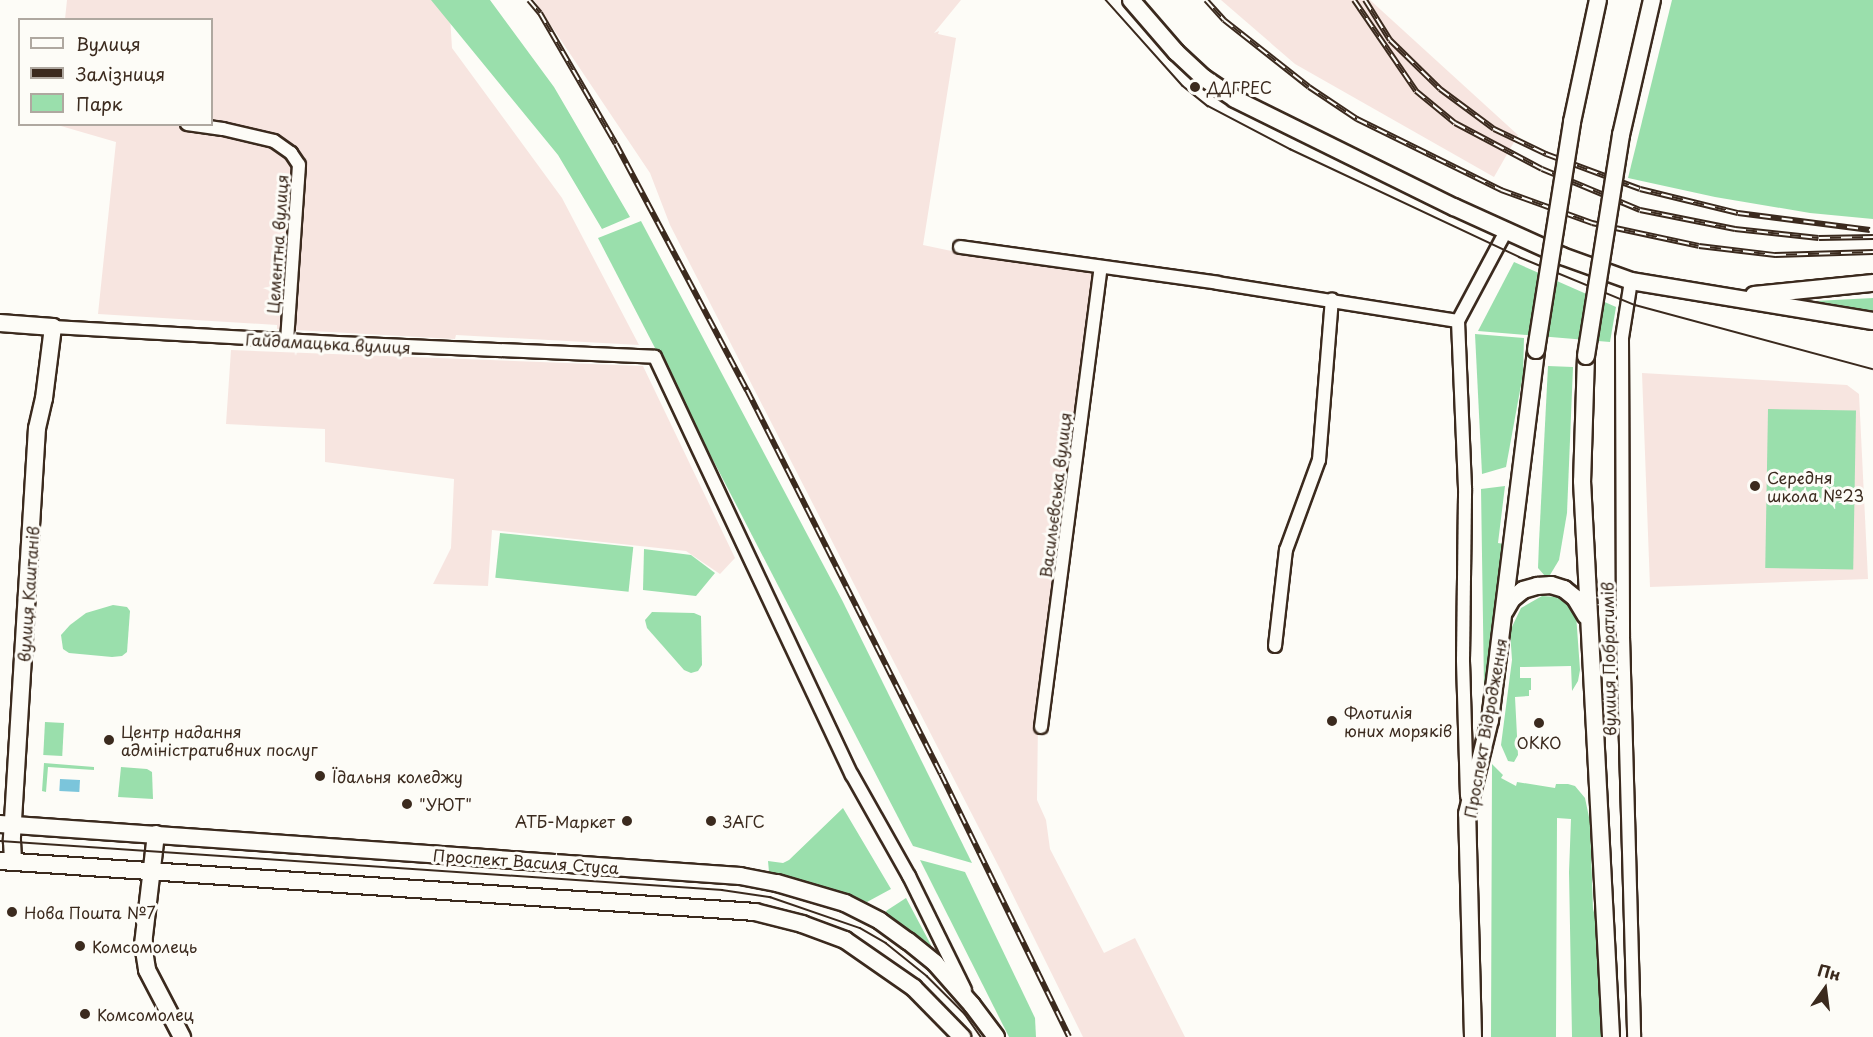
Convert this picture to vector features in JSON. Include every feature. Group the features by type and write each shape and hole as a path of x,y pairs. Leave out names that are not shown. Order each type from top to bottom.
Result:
{"main road":[{"path":"1131,0 1176,52 1204,78 1235,99 1279,123 1562,256 1631,281 1873,321"},
{"name":"Проспект Відродження","path":"1473,1037 1467,814 1490,720 1536,350 1572,122 1598,0"},
{"path":"1611,1037 1587,622 1582,481 1586,356 1621,135 1652,0"},
{"path":"1738,297 1873,283"},
{"name":"Гайдамацька вулиця","path":"0,323 53,327"},
{"name":"вулиця Каштанів","path":"7,862 7,825 37,428 44,398 53,327"},
{"path":"1505,611 1512,599 1523,590 1551,585 1564,589 1575,598 1584,609 1587,622"},
{"name":"Проспект Василя Стуса","path":"7,825 740,876 777,883 845,903 880,921 935,963 972,1005 996,1037"},
{"path":"156,834 143,944 147,970 182,1037"},
{"path":"7,862 755,912 802,924 845,940 914,988 962,1037"}],"street":[{"name":"Цементна вулиця","path":"201,126 273,141 291,153 299,165 287,341"},
{"path":"1467,814 1463,660 1465,488 1458,321 1506,231"},
{"path":"960,248 1332,300 1458,321"},
{"name":"Васильєвська вулиця","path":"1041,727 1101,267"},
{"name":"вулиця Побратимів","path":"1631,281 1622,338 1623,625 1634,1037"},
{"path":"1275,646 1286,550 1319,460 1332,300"},
{"name":"Гайдамацька вулиця","path":"53,327 287,341 655,357 852,775 909,876 972,1005"}],"shaded area":[{"path":"67,0 449,0 452,48 562,198 639,345 456,335 455,339 277,329 277,325 98,314 116,142 61,126 213,126 213,18 65,18"},
{"path":"534,0 961,0 934,33 939,31 938,34 956,38 923,245 961,253 1097,271 1038,723 1037,800 1046,820 1050,849 1104,953 1135,938 1185,1037 1083,1037 999,867 670,225 650,173"},
{"path":"1221,0 1370,0 1518,135 1494,177 1295,64"},
{"path":"231,350 643,366 735,558 720,574 686,551 492,530 488,586 433,584 451,548 454,479 325,462 325,429 226,424"},
{"name":"Середня школа №23","path":"1642,373 1847,385 1859,394 1868,579 1650,587"}],"green space":[{"path":"431,0 490,0 554,87 630,217 602,229 558,155"},
{"path":"1672,0 1873,0 1873,219 1810,213 1715,197 1628,178"},
{"path":"641,221 842,600 972,863 913,846 598,238"},
{"path":"1514,262 1616,307 1610,342 1478,331"},
{"path":"1873,298 1873,311 1815,301"},
{"path":"1475,334 1524,338 1523,374 1506,467 1482,474"},
{"path":"1548,366 1573,367 1567,513 1559,560 1550,575 1545,576 1538,568"},
{"path":"1768,409 1856,411 1853,570 1765,568"},
{"path":"1505,486 1498,543 1504,544 1487,685 1484,687 1481,489"},
{"path":"500,533 633,547 629,592 495,578"},
{"path":"644,549 691,555 715,573 696,596 643,590"},
{"path":"1542,596 1558,597 1566,601 1576,614 1580,670 1578,681 1572,691 1571,666 1520,667 1520,678 1531,678 1531,690 1529,690 1529,696 1515,697 1518,755 1514,762 1508,761 1501,745 1512,660 1510,631 1521,608"},
{"path":"113,605 127,607 130,611 127,652 122,656 112,657 69,653 63,649 61,635 70,625 86,613"},
{"path":"652,612 694,613 701,616 702,665 698,671 691,673 684,670 647,628 645,620"},
{"path":"45,722 64,723 62,756 43,755"},
{"path":"44,763 94,767 94,770 48,767 46,792 42,791"},
{"path":"1492,764 1503,775 1501,778 1516,786 1517,782 1555,788 1556,784 1568,784 1575,786 1585,798 1590,822 1593,909 1600,932 1604,1037 1572,1037 1569,872 1571,819 1557,818 1556,1037 1491,1037"},
{"path":"121,767 147,769 152,772 153,799 118,797"},
{"path":"843,808 891,889 867,902 769,872 768,861 783,863 789,860"},
{"path":"920,860 965,872 1035,1018 1036,1037 1009,1037"},
{"path":"906,898 931,949 889,919 886,911"}],"water":[{"path":"60,779 80,780 79,792 59,791"}],"tram line":[{"path":"1106,0 1183,86 1208,106 1290,149 1519,257 1635,305 1873,369"},
{"path":"0,841 722,890 770,897 860,928 886,943 927,976 965,1014 981,1037"}],"railway":[{"path":"529,0 540,13 616,144 747,390 941,774 1069,1037"},
{"path":"1206,0 1224,20 1309,87 1357,119 1501,190 1592,223 1699,246 1775,255 1873,252"},
{"path":"1354,0 1416,91 1455,123 1542,169 1640,210 1735,229 1819,238 1873,237"},
{"path":"1365,0 1390,40 1440,89 1494,129 1546,154 1640,189 1738,213 1870,230"}],"place":[{"name":"ДДГРЕС","path":"1195,87"},
{"name":"Середня школа №23","path":"1755,486"},
{"name":"Флотилія юних моряків","path":"1332,721"},
{"name":"ОККО","path":"1539,723"},
{"name":"Центр надання адміністративних послуг","path":"109,740"},
{"name":"Їдальня коледжу","path":"320,776"},
{"name":"\"УЮТ\"","path":"407,804"},
{"name":"АТБ-Маркет","path":"627,821"},
{"name":"ЗАГС","path":"711,821"},
{"name":"Нова Пошта №7","path":"12,912"},
{"name":"Комсомолець","path":"80,946"},
{"name":"Комсомолец","path":"85,1014"}]}
